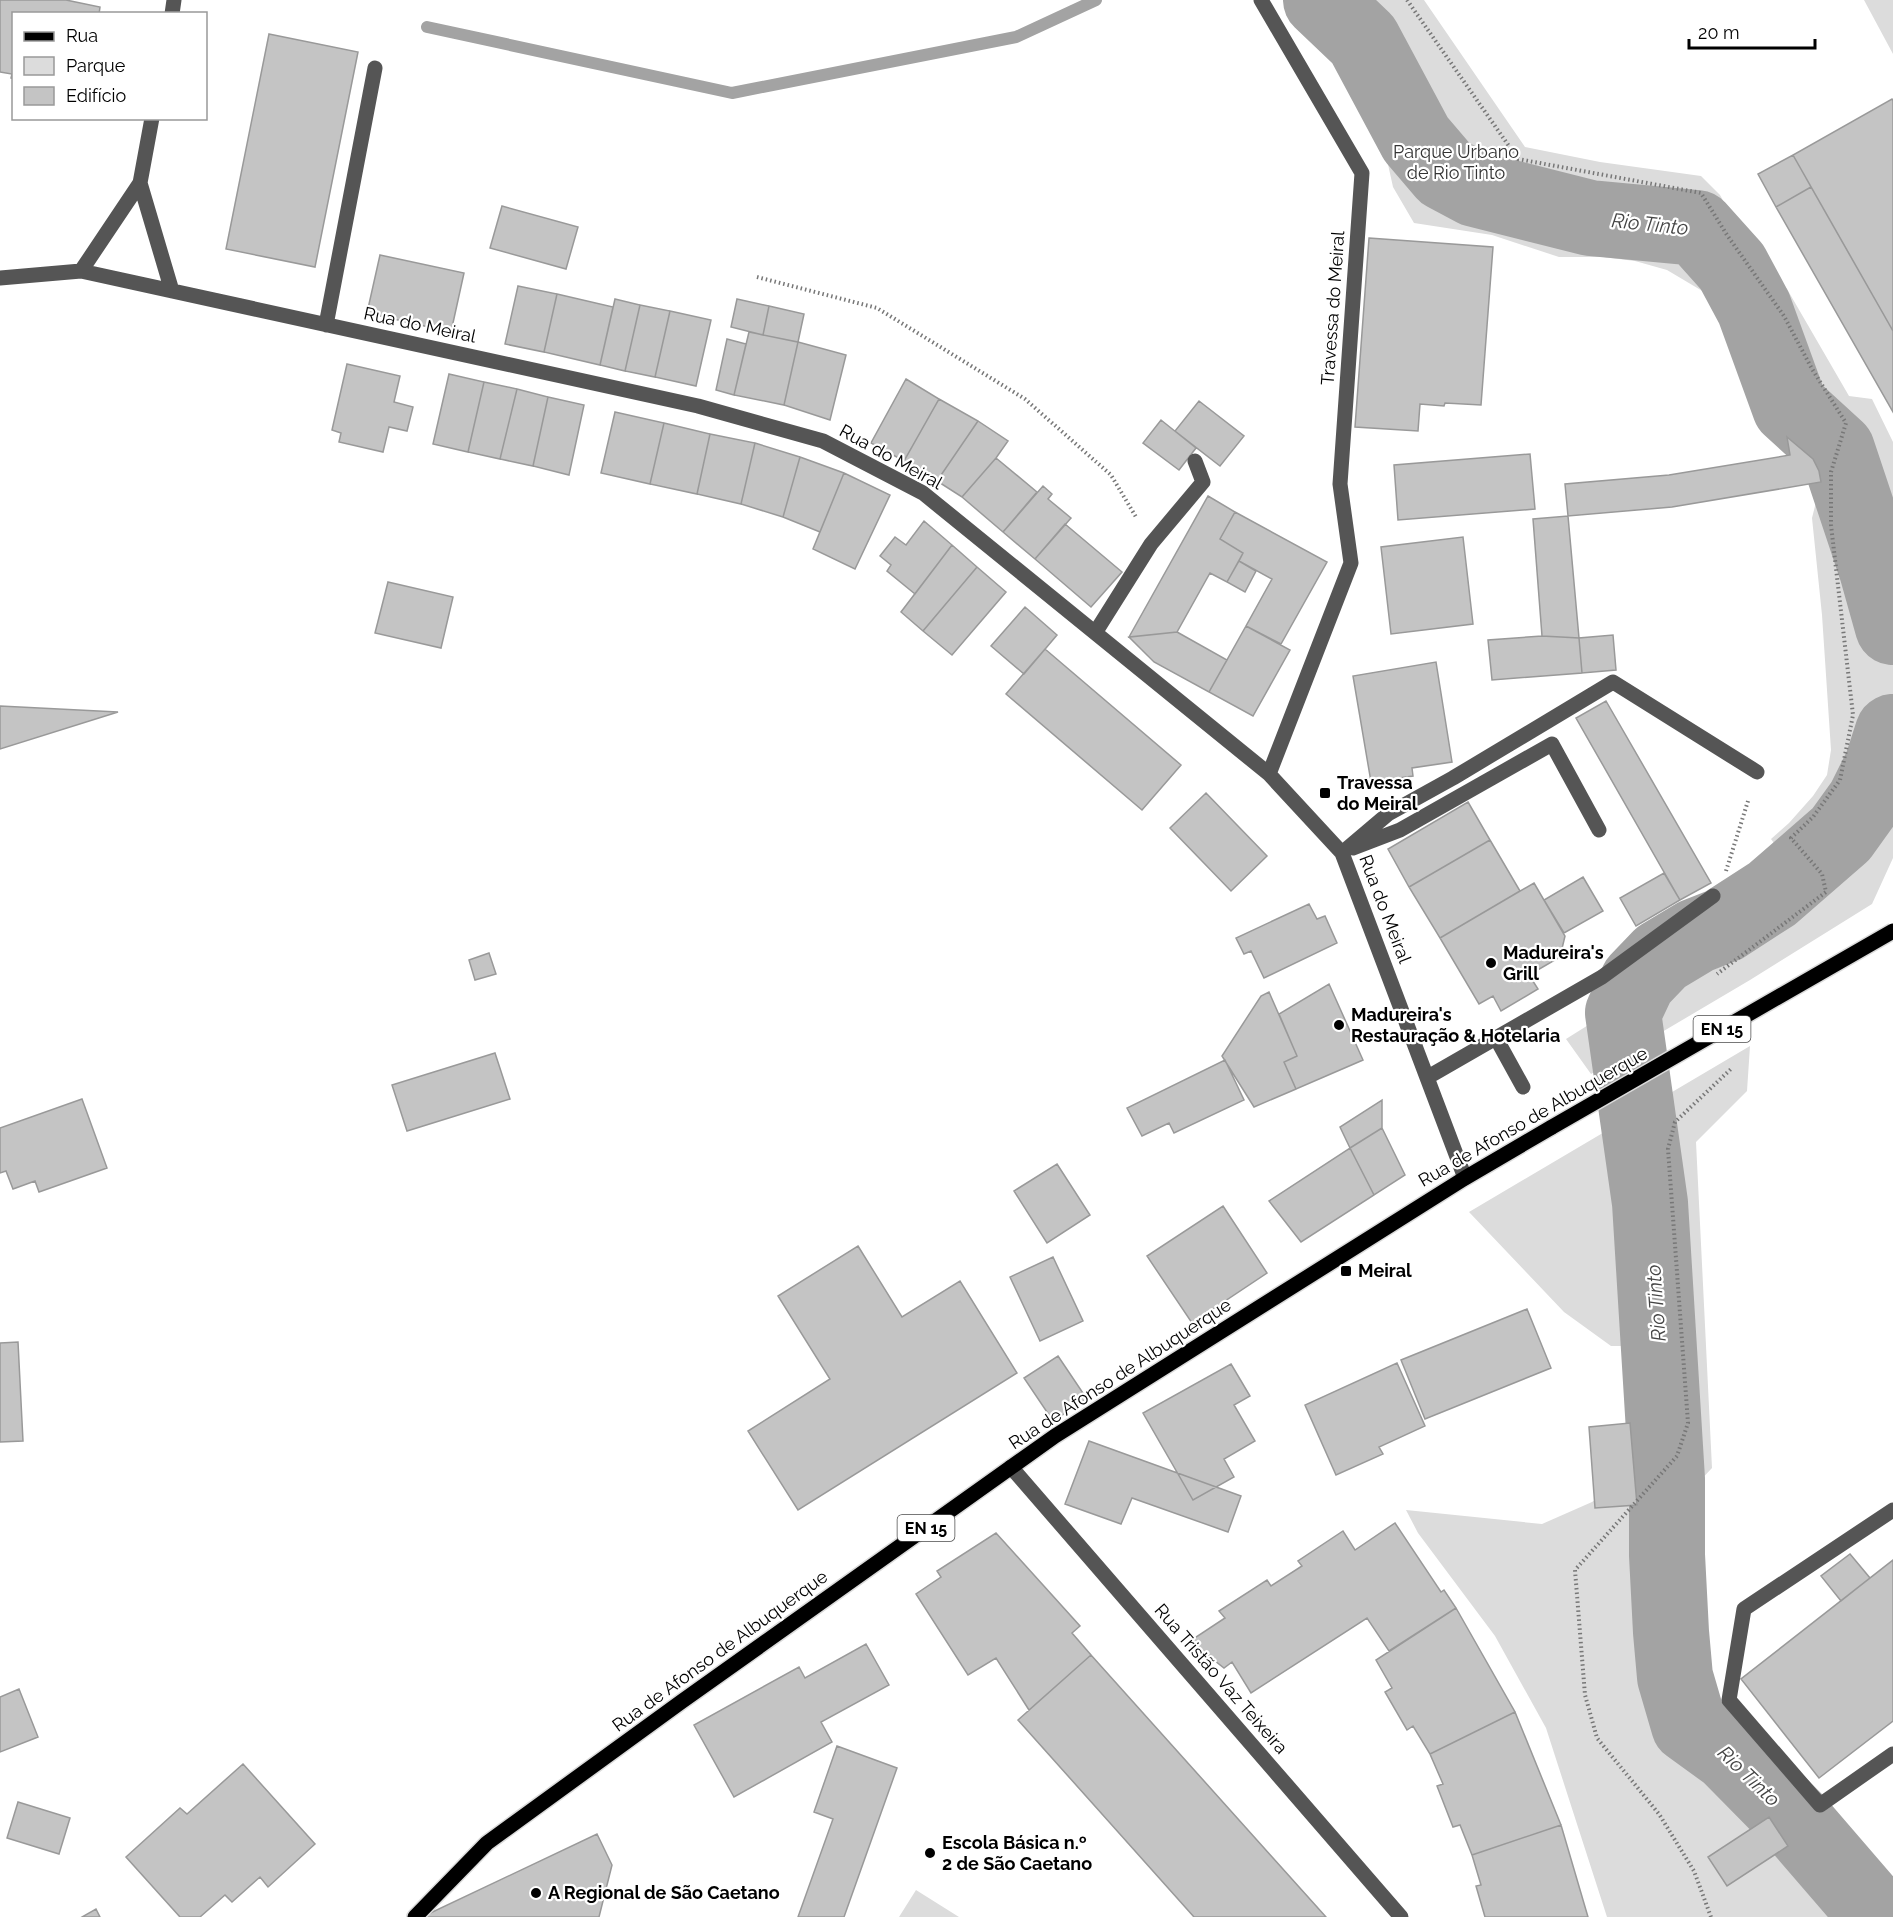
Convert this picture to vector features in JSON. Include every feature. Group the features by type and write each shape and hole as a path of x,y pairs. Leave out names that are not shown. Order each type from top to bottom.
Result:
{"main road":[{"name":"Rua de Afonso de Albuquerque","path":"415,1917 487,1843 1055,1436 1465,1178 1893,931"}],"street":[{"name":"Travessa do Meiral","path":"1261,0 1362,173 1340,484 1351,563 1269,774"},
{"path":"326,325 375,68"},
{"path":"81,271 140,183 152,120"},
{"path":"140,183 172,291"},
{"name":"Rua do Meiral","path":"0,278 81,271 698,406 823,441 923,493 1269,774 1342,853 1465,1178"},
{"path":"1095,633 1151,544 1203,482 1195,461"},
{"path":"1342,853 1388,814 1613,682 1757,772"},
{"path":"1342,853 1400,830 1552,744 1599,830"},
{"path":"1428,1077 1602,978 1713,896"},
{"path":"1496,1038 1523,1087"},
{"name":"Rua Tristão Vaz Teixeira","path":"1011,1467 1401,1917"},
{"path":"1893,1510 1744,1609 1729,1700 1820,1805 1893,1754"}],"path":[{"path":"1407,0 1518,159 1613,178 1701,192 1727,235 1784,316 1812,369 1846,423 1830,472 1831,525 1853,715 1840,780 1813,817 1791,838 1822,874 1826,892 1717,974"},
{"path":"758,277 877,308 1025,399 1111,475 1151,544"},
{"path":"1713,896 1726,870 1757,772"},
{"path":"1711,1917 1694,1871 1659,1814 1597,1738 1585,1695 1575,1570 1677,1456 1688,1423 1668,1149 1675,1122 1732,1068"}],"green space":[{"name":"Parque Urbano de Rio Tinto","path":"1286,0 1424,0 1525,147 1600,162 1701,176 1720,195 1749,248 1787,289 1849,396 1872,399 1893,442 1893,858 1872,904 1750,980 1591,1074 1566,1039 1617,1007 1631,979 1646,963 1694,933 1738,911 1730,897 1784,857 1771,839 1813,796 1827,775 1831,750 1822,615 1812,518 1821,482 1819,471 1813,459 1782,435 1763,398 1756,358 1704,292 1667,270 1635,261 1603,257 1559,257 1492,235 1414,223 1393,187 1378,119 1359,83 1346,72 1326,29 1298,17"},
{"path":"1864,0 1893,0 1893,54"},
{"path":"1750,1046 1747,1091 1696,1142 1712,1468 1681,1501 1698,1695 1845,1853 1863,1879 1874,1871 1888,1895 1893,1917 1607,1917 1546,1728 1495,1636 1418,1533 1406,1510 1542,1524 1592,1502 1641,1469 1647,1428 1626,1346 1611,1346 1564,1312 1469,1212"},
{"path":"916,1890 959,1917 899,1917"}],"building":[{"path":"0,0 66,0 100,7 99,12 12,12 12,74 0,72"},
{"path":"269,34 358,52 315,267 226,249"},
{"path":"1892,99 1893,101 1893,331 1793,155"},
{"path":"1793,155 1811,187 1776,207 1758,174"},
{"path":"1811,187 1893,331 1893,412 1776,207"},
{"path":"502,206 578,227 566,269 490,248"},
{"path":"1369,238 1493,247 1481,405 1420,404 1418,431 1355,427"},
{"path":"380,255 464,273 451,332 367,313"},
{"path":"518,286 557,294 544,352 505,344"},
{"path":"557,294 613,307 600,365 544,352"},
{"path":"615,299 640,305 625,371 600,365"},
{"path":"737,299 769,306 763,335 731,327"},
{"path":"640,305 670,311 655,377 625,371"},
{"path":"769,306 804,314 798,342 763,335"},
{"path":"670,311 711,320 696,386 655,377"},
{"path":"749,332 798,342 784,405 734,395"},
{"path":"727,339 746,344 734,395 716,390"},
{"path":"798,342 846,355 830,420 784,405"},
{"path":"347,364 400,376 394,402 413,407 407,431 389,427 383,452 339,442 341,433 332,430"},
{"path":"449,374 484,382 468,452 433,444"},
{"path":"906,379 939,399 904,461 871,443"},
{"path":"484,382 517,389 500,459 468,452"},
{"path":"517,389 548,397 533,466 500,459"},
{"path":"548,397 584,405 569,475 533,466"},
{"path":"939,399 978,421 937,481 904,461"},
{"path":"1199,401 1244,436 1220,466 1175,431"},
{"path":"615,412 664,423 650,484 601,473"},
{"path":"1161,420 1196,448 1179,470 1143,443"},
{"path":"978,421 1008,441 962,497 937,481"},
{"path":"664,423 710,434 697,494 650,484"},
{"path":"710,434 755,443 741,504 697,494"},
{"path":"1787,437 1813,459 1821,482 1672,507 1568,516 1565,484 1669,475 1790,455"},
{"path":"755,443 800,457 783,517 741,504"},
{"path":"1530,454 1535,509 1398,520 1394,465"},
{"path":"800,457 844,473 820,532 783,517"},
{"path":"996,458 1037,492 1003,532 962,497"},
{"path":"844,473 890,495 855,569 813,549"},
{"path":"1043,486 1052,494 1048,499 1071,518 1035,559 1003,532"},
{"path":"1208,496 1235,512 1220,539 1243,553 1227,582 1210,573 1177,632 1129,637"},
{"path":"1235,512 1327,562 1281,644 1246,626 1272,579 1239,561 1243,553 1220,539"},
{"path":"1568,516 1579,638 1542,636 1533,519"},
{"path":"924,521 952,545 915,594 887,571 891,565 880,556 895,537 906,545"},
{"path":"1065,524 1122,572 1091,607 1035,559"},
{"path":"1463,537 1473,624 1391,634 1381,547"},
{"path":"952,545 977,567 923,631 901,612"},
{"path":"1239,561 1256,571 1245,592 1227,582"},
{"path":"977,567 1006,592 952,655 923,631"},
{"path":"388,582 453,597 441,648 375,633"},
{"path":"1025,607 1057,635 1024,674 991,646"},
{"path":"1246,626 1290,650 1253,716 1209,692"},
{"path":"1177,632 1227,660 1209,692 1154,662 1129,637"},
{"path":"1613,635 1616,670 1582,673 1579,638"},
{"path":"1542,636 1579,638 1582,673 1492,680 1488,640"},
{"path":"1045,649 1181,765 1142,810 1006,694"},
{"path":"1436,662 1452,762 1412,768 1413,776 1371,782 1353,676"},
{"path":"1606,701 1711,883 1680,900 1576,718"},
{"path":"0,706 118,712 0,749"},
{"path":"1206,793 1267,856 1231,891 1170,828"},
{"path":"1468,802 1490,840 1409,887 1388,849"},
{"path":"1490,840 1520,891 1440,938 1409,887"},
{"path":"1664,873 1680,900 1636,926 1620,898"},
{"path":"1583,877 1603,911 1564,933 1544,900"},
{"path":"1534,883 1565,936 1560,957 1529,975 1538,989 1501,1011 1493,996 1479,1004 1440,938"},
{"path":"1309,904 1317,919 1325,916 1337,943 1264,978 1251,951 1244,954 1236,938"},
{"path":"489,953 496,974 475,980 469,960"},
{"path":"1329,984 1363,1060 1296,1089 1284,1062 1297,1056 1279,1014"},
{"path":"1269,992 1297,1056 1284,1062 1296,1089 1254,1107 1222,1056 1261,996"},
{"path":"495,1053 510,1099 407,1131 392,1085"},
{"path":"1225,1060 1244,1100 1174,1133 1169,1123 1142,1136 1127,1108"},
{"path":"82,1099 107,1168 39,1192 35,1181 13,1189 6,1171 0,1173 0,1128"},
{"path":"1382,1100 1382,1128 1350,1148 1340,1127"},
{"path":"1382,1128 1405,1175 1374,1195 1350,1148"},
{"path":"1350,1148 1374,1195 1301,1242 1269,1201"},
{"path":"1057,1164 1090,1215 1047,1243 1014,1191"},
{"path":"1223,1206 1267,1273 1192,1323 1147,1256"},
{"path":"858,1246 902,1317 960,1281 1017,1373 798,1510 748,1431 830,1379 778,1296"},
{"path":"1053,1257 1083,1321 1040,1341 1010,1277"},
{"path":"1527,1309 1551,1368 1425,1419 1401,1360"},
{"path":"18,1342 23,1441 0,1442 0,1343"},
{"path":"1058,1356 1087,1399 1053,1421 1024,1378"},
{"path":"1397,1363 1425,1426 1379,1447 1383,1454 1336,1475 1305,1405"},
{"path":"1231,1364 1250,1396 1234,1405 1255,1441 1224,1459 1234,1477 1193,1500 1143,1413"},
{"path":"1630,1423 1637,1505 1595,1508 1589,1427"},
{"path":"1089,1441 1241,1496 1228,1532 1132,1498 1121,1524 1065,1504"},
{"path":"1395,1523 1441,1592 1444,1590 1456,1608 1389,1651 1367,1618 1251,1693 1232,1662 1224,1668 1190,1641 1225,1618 1219,1611 1267,1580 1271,1586 1302,1566 1298,1561 1343,1531 1355,1550"},
{"path":"996,1533 1080,1626 1072,1633 1091,1655 1029,1710 996,1658 968,1675 916,1594 941,1577 937,1571"},
{"path":"1850,1554 1870,1578 1841,1601 1821,1576"},
{"path":"1893,1560 1893,1721 1819,1778 1741,1679"},
{"path":"1456,1608 1515,1712 1430,1754 1413,1726 1407,1730 1385,1692 1392,1688 1376,1660"},
{"path":"866,1644 889,1685 821,1722 832,1742 734,1797 694,1725 799,1667 805,1678"},
{"path":"1091,1655 1326,1917 1194,1917 1018,1720"},
{"path":"19,1689 38,1737 0,1752 0,1697"},
{"path":"1515,1712 1561,1825 1472,1855 1460,1825 1453,1827 1437,1786 1443,1784 1430,1754"},
{"path":"837,1746 897,1768 844,1917 798,1917 833,1819 814,1812"},
{"path":"243,1764 315,1844 268,1887 260,1877 232,1902 225,1895 200,1917 180,1917 126,1857 180,1808 187,1814"},
{"path":"18,1802 70,1818 59,1854 7,1838"},
{"path":"1769,1817 1788,1846 1727,1886 1708,1857"},
{"path":"1561,1825 1588,1917 1485,1917 1476,1886 1481,1885 1472,1855"},
{"path":"597,1834 612,1865 599,1917 422,1917"},
{"path":"96,1909 100,1917 82,1917"}],"waterway":[{"path":"427,27 732,93 1016,37 1096,0"},
{"name":"Rio Tinto","path":"1321,0 1363,40 1416,139 1445,173 1475,189 1590,218 1697,228 1732,267 1754,308 1790,407 1837,450 1877,570 1893,627"},
{"name":"Rio Tinto","path":"1878,1917 1797,1823 1729,1754 1689,1725 1675,1677 1667,1555 1667,1479 1650,1203 1623,1013 1638,981 1661,957 1696,936 1724,925 1772,894 1841,834 1864,802 1882,766 1893,732"}],"place":[{"name":"Travessa do Meiral","path":"1325,793"},
{"name":"Madureira's Grill","path":"1491,963"},
{"name":"Madureira's Restauração & Hotelaria","path":"1339,1025"},
{"name":"Meiral","path":"1346,1271"},
{"name":"Escola Básica n.º 2 de São Caetano","path":"930,1853"},
{"name":"A Regional de São Caetano","path":"536,1893"}]}
